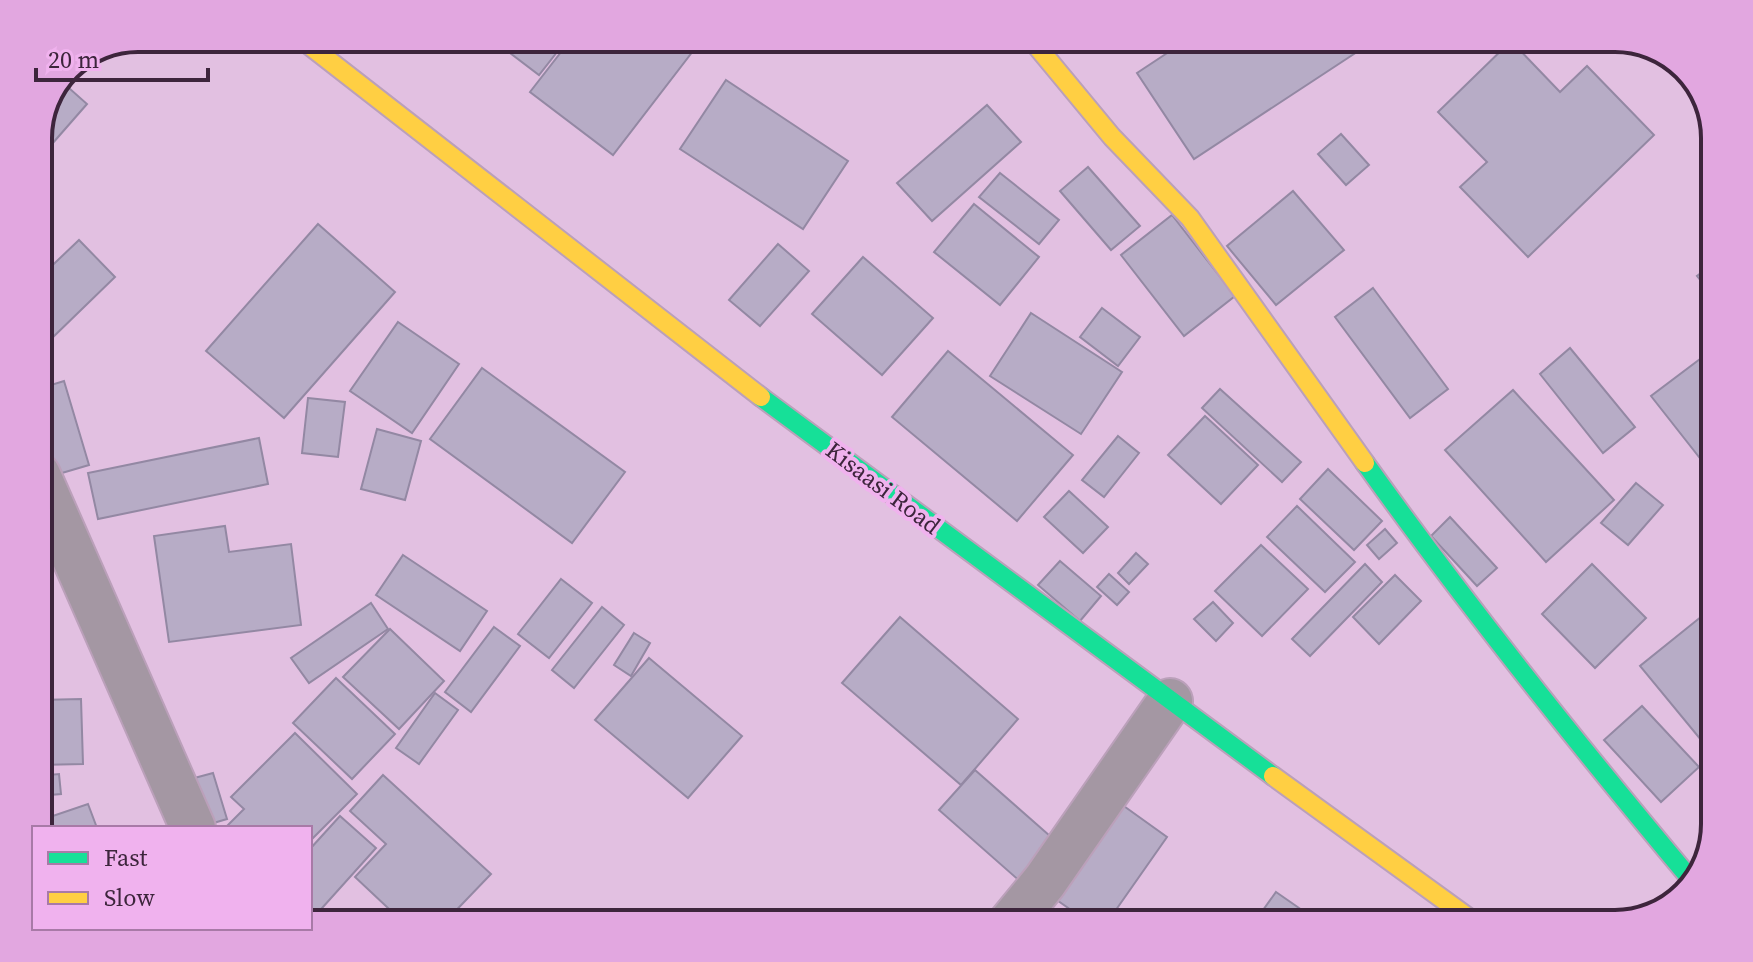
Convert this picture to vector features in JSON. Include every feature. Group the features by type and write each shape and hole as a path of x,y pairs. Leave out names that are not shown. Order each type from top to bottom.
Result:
{"main road":[{"name":"Kisaasi Road","path":"318,52 769,403 1458,910"},
{"path":"1042,52 1112,137 1190,218 1411,528 1608,781 1685,873"}],"street":[{"path":"52,507 192,826"},
{"path":"1021,910 1045,881 1170,701"}],"building":[{"path":"509,52 557,52 539,75"},
{"path":"561,52 692,52 613,155 530,92"},
{"path":"1169,52 1357,52 1194,159 1137,73"},
{"path":"1500,52 1522,52 1560,92 1587,66 1654,135 1528,257 1460,187 1487,162 1438,112"},
{"path":"726,80 848,161 803,229 680,149"},
{"path":"68,87 87,104 52,144 55,116"},
{"path":"987,105 1021,142 932,221 897,183"},
{"path":"1341,134 1369,165 1346,185 1318,154"},
{"path":"1088,167 1140,226 1111,250 1060,191"},
{"path":"1000,173 1059,220 1039,244 979,197"},
{"path":"1293,191 1344,250 1276,305 1227,246"},
{"path":"974,204 1039,257 1000,305 934,252"},
{"path":"1172,215 1235,296 1184,336 1121,255"},
{"path":"318,224 395,292 284,418 206,351"},
{"path":"79,240 115,277 52,338 52,266"},
{"path":"778,244 809,271 760,326 729,300"},
{"path":"863,257 933,318 882,375 812,314"},
{"path":"1373,288 1448,389 1410,418 1335,317"},
{"path":"1102,308 1140,337 1118,366 1080,337"},
{"path":"1031,313 1122,372 1081,434 990,376"},
{"path":"398,322 459,364 412,433 350,391"},
{"path":"1570,348 1635,427 1603,453 1540,374"},
{"path":"948,351 1073,455 1017,521 892,417"},
{"path":"1701,358 1701,460 1651,396"},
{"path":"482,368 625,472 572,543 430,439"},
{"path":"64,381 89,465 52,476 52,385"},
{"path":"1220,389 1301,462 1282,482 1202,408"},
{"path":"1513,390 1614,500 1546,562 1445,450"},
{"path":"308,398 345,402 338,457 302,453"},
{"path":"1205,416 1258,465 1221,504 1168,455"},
{"path":"377,429 421,441 405,500 361,489"},
{"path":"1118,436 1139,453 1104,497 1082,480"},
{"path":"259,438 268,484 98,519 88,473"},
{"path":"1328,469 1382,521 1354,550 1300,499"},
{"path":"1636,483 1663,505 1628,545 1601,523"},
{"path":"1069,491 1108,527 1083,553 1044,517"},
{"path":"1297,506 1355,562 1325,592 1267,537"},
{"path":"1450,517 1497,568 1477,586 1431,536"},
{"path":"225,526 229,552 291,544 301,625 169,642 154,536"},
{"path":"1385,529 1397,543 1379,559 1367,545"},
{"path":"1261,545 1308,589 1262,636 1215,591"},
{"path":"1136,553 1148,564 1129,584 1118,573"},
{"path":"403,555 487,611 460,651 376,595"},
{"path":"1060,561 1101,596 1080,621 1038,585"},
{"path":"1365,564 1382,582 1310,656 1292,639"},
{"path":"1592,564 1646,618 1595,668 1542,614"},
{"path":"1109,574 1129,592 1117,605 1097,587"},
{"path":"1395,575 1421,601 1379,644 1353,617"},
{"path":"561,579 592,603 549,658 518,634"},
{"path":"1213,602 1233,623 1216,641 1194,619"},
{"path":"371,603 388,629 309,683 291,658"},
{"path":"602,607 624,625 574,688 552,670"},
{"path":"900,617 1018,719 961,785 842,683"},
{"path":"1701,617 1701,740 1640,666"},
{"path":"494,627 520,646 471,712 445,692"},
{"path":"390,629 444,681 399,729 343,677"},
{"path":"634,633 650,643 631,676 614,665"},
{"path":"649,658 742,736 688,798 595,720"},
{"path":"336,678 395,734 352,779 293,723"},
{"path":"435,693 458,710 419,764 396,748"},
{"path":"81,699 83,764 52,765 52,700"},
{"path":"1642,706 1699,767 1661,802 1604,740"},
{"path":"295,733 357,794 312,839 312,826 227,826 244,809 231,797"},
{"path":"975,770 1058,843 1022,883 939,810"},
{"path":"213,773 227,819 200,826 187,780"},
{"path":"59,774 61,794 52,795 52,775"},
{"path":"383,775 491,874 456,910 390,910 355,877 386,844 350,811"},
{"path":"88,804 96,826 52,826 52,816"},
{"path":"1121,804 1167,837 1116,910 1071,910 1054,898"},
{"path":"340,816 376,848 320,910 312,910 312,847"},
{"path":"1276,892 1302,910 1263,910"}],"traffic: fast":[{"path":"761,397 1273,776"},
{"path":"1365,463 1525,676 1685,873"}],"traffic: slow":[{"path":"318,52 761,397"},
{"path":"1042,52 1112,137 1190,218 1365,463"},
{"path":"1273,776 1458,910"}]}
